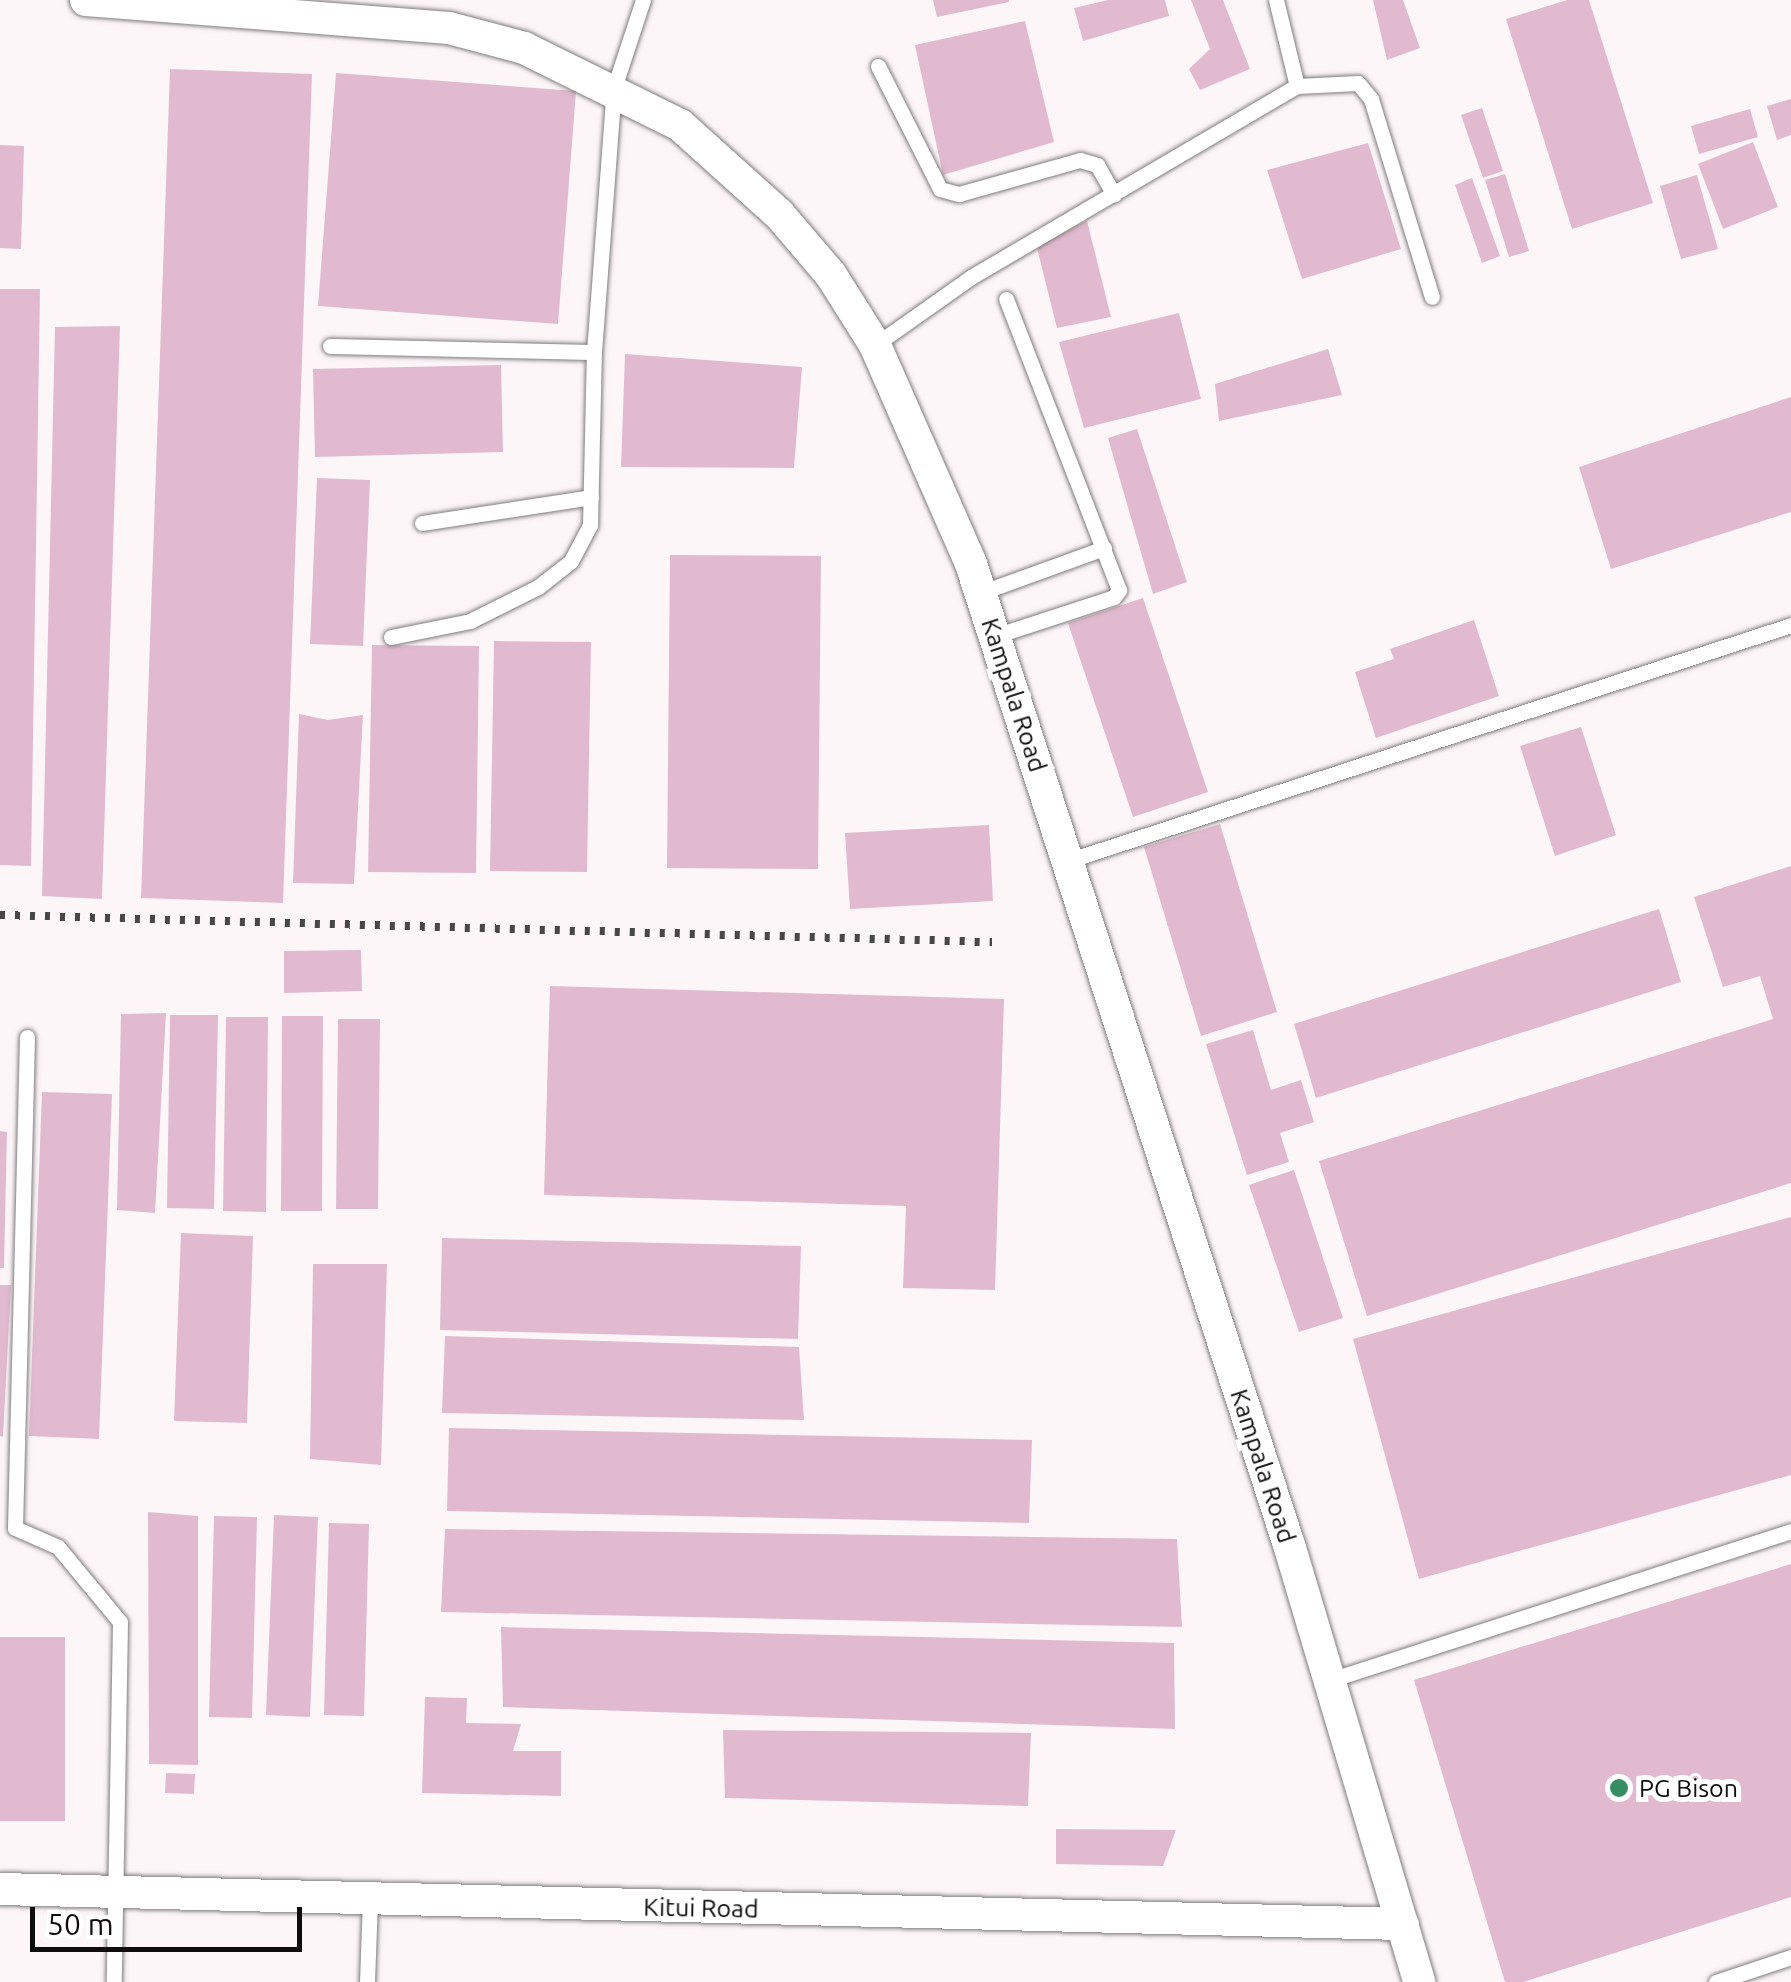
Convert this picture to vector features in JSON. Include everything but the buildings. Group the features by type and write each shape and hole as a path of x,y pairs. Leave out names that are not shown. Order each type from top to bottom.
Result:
{"street":[{"name":"Kampala Road","path":"86,0 290,7 449,28 524,48 614,88 680,126 780,214 831,275 875,345 980,593 1330,1680 1419,1982"},
{"name":"Kitui Road","path":"0,1889 1402,1924"}],"lane":[{"path":"391,637 470,622 538,587 571,561 590,525 594,352 614,88 642,0"},
{"path":"1276,0 1298,86"},
{"path":"878,66 940,189 959,194 1080,160 1096,165 1114,196"},
{"path":"875,345 971,277 1298,86 1358,83 1371,100 1432,298"},
{"path":"994,636 1114,597 1118,590 1006,299"},
{"path":"330,346 594,352"},
{"path":"422,523 591,497"},
{"path":"980,593 1104,548"},
{"path":"1067,861 1791,625"},
{"path":"27,1037 16,1528 58,1547 120,1622 119,1890 114,1982"},
{"path":"1330,1680 1791,1532"},
{"path":"367,1982 370,1900"},
{"path":"1716,1982 1791,1957"}],"railway":[{"path":"0,915 992,942"}],"place":[{"name":"PG Bison","path":"1619,1788"}]}
